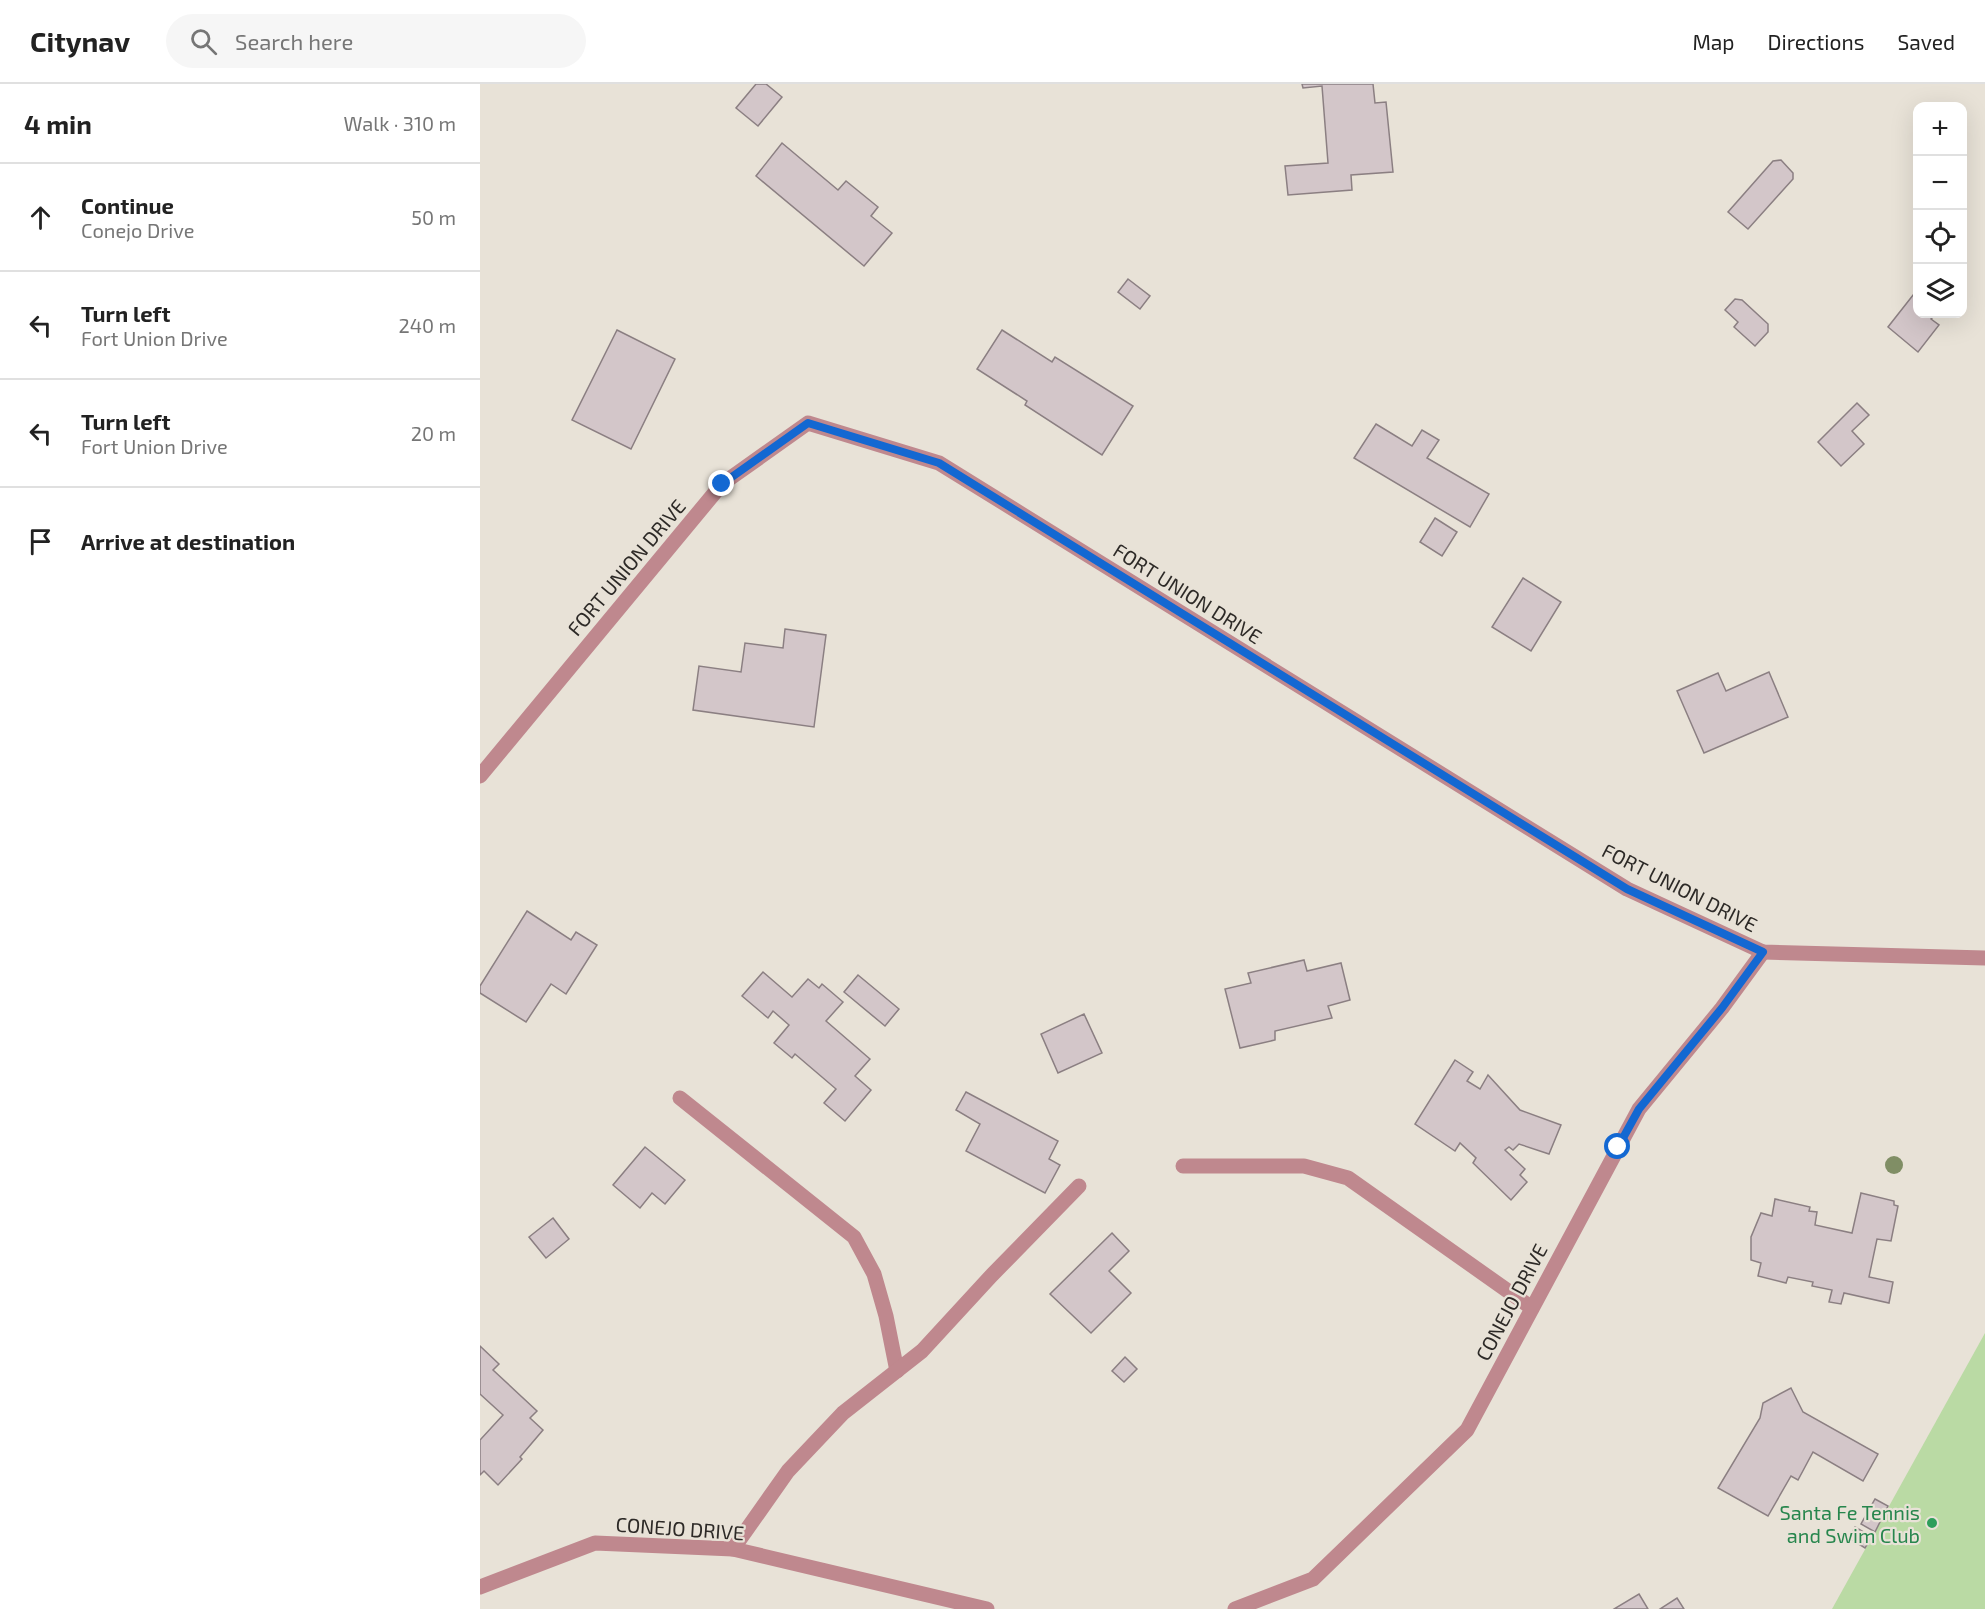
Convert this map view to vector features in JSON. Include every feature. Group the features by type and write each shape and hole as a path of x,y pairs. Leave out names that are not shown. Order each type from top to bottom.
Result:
{"street":[{"name":"FORT UNION DRIVE","path":"480,776 722,484 808,423 939,463 1627,889 1763,952 1985,958"},
{"name":"CONEJO DRIVE","path":"1235,1609 1313,1579 1467,1430 1639,1109 1722,1008 1763,952"},
{"path":"680,1098 854,1237 874,1274 886,1316 897,1371"},
{"path":"1183,1166 1304,1166 1348,1178 1532,1308"},
{"path":"732,1549 789,1471 843,1413 922,1351 1079,1186"},
{"name":"CONEJO DRIVE","path":"480,1587 595,1543 732,1549 987,1609"}],"green space":[{"name":"Santa Fe Tennis and Swim Club","path":"1985,1333 1985,1609 1832,1609"}],"building":[{"path":"756,84 766,84 782,97 758,126 736,108"},
{"path":"1302,84 1373,84 1375,103 1386,102 1393,172 1351,175 1352,190 1288,195 1285,166 1328,163 1322,86 1303,88"},
{"path":"782,143 838,190 846,181 878,207 871,216 892,233 864,266 756,176"},
{"path":"1781,160 1793,173 1793,179 1748,229 1728,212 1773,161"},
{"path":"1128,279 1150,296 1140,309 1118,292"},
{"path":"1913,295 1913,318 1932,318 1939,325 1918,352 1888,327"},
{"path":"1735,299 1742,300 1768,324 1768,332 1755,346 1734,327 1738,322 1725,310"},
{"path":"617,330 675,359 631,449 572,420"},
{"path":"1002,330 1052,362 1055,357 1133,406 1102,455 1025,405 1027,401 977,369"},
{"path":"1857,403 1869,415 1852,431 1864,444 1841,466 1818,442"},
{"path":"1376,424 1412,446 1422,430 1439,440 1427,458 1489,494 1470,527 1354,458"},
{"path":"1435,518 1457,532 1442,556 1420,542"},
{"path":"1523,578 1561,602 1531,651 1492,627"},
{"path":"785,629 826,635 814,727 693,710 699,666 741,672 745,643 783,648"},
{"path":"1769,672 1788,717 1704,753 1677,691 1718,673 1726,691"},
{"path":"527,911 571,940 576,932 597,945 566,994 551,984 526,1022 480,993 480,986"},
{"path":"1304,960 1307,971 1341,963 1350,1000 1328,1006 1332,1018 1275,1031 1275,1040 1240,1048 1225,989 1251,983 1248,973"},
{"path":"763,972 792,997 808,979 819,988 822,984 843,1002 826,1021 870,1059 855,1076 871,1090 845,1121 824,1103 836,1089 795,1054 792,1058 774,1043 789,1025 773,1011 768,1018 742,996"},
{"path":"858,975 899,1009 885,1026 844,992"},
{"path":"1084,1014 1102,1053 1058,1073 1041,1034"},
{"path":"1455,1060 1473,1072 1467,1081 1480,1089 1488,1075 1520,1110 1561,1125 1549,1154 1519,1144 1513,1150 1509,1147 1505,1150 1525,1169 1520,1175 1527,1182 1511,1200 1473,1163 1476,1158 1460,1143 1455,1151 1415,1124"},
{"path":"966,1092 1058,1141 1049,1159 1060,1165 1045,1193 966,1151 980,1124 956,1110"},
{"path":"645,1147 685,1180 665,1204 652,1193 640,1208 613,1185"},
{"path":"1861,1193 1894,1201 1894,1205 1898,1206 1891,1241 1877,1239 1869,1277 1893,1282 1889,1303 1844,1293 1841,1304 1829,1302 1832,1290 1812,1286 1813,1282 1788,1277 1786,1283 1758,1276 1761,1263 1751,1260 1751,1237 1761,1213 1772,1216 1775,1199 1810,1207 1809,1211 1817,1212 1815,1225 1852,1233"},
{"path":"553,1218 569,1239 546,1258 529,1237"},
{"path":"1112,1233 1129,1251 1109,1271 1131,1293 1091,1333 1050,1294"},
{"path":"480,1346 499,1364 493,1370 537,1411 530,1418 543,1430 520,1457 522,1459 498,1485 484,1471 480,1475 480,1440 503,1415 480,1394"},
{"path":"1125,1357 1137,1369 1124,1382 1112,1371"},
{"path":"1791,1388 1803,1412 1878,1454 1863,1481 1813,1452 1798,1480 1791,1476 1768,1516 1718,1488 1760,1418 1763,1403"},
{"path":"1875,1499 1888,1506 1875,1532 1861,1524"},
{"path":"1855,1527 1872,1537 1865,1548 1849,1538"},
{"path":"1639,1594 1648,1609 1614,1609"},
{"path":"1677,1598 1684,1609 1660,1609"}],"place":[{"name":"Santa Fe Tennis and Swim Club","path":"1932,1523"}],"route":[{"path":"722,484 808,423 939,463 1627,889 1763,952 1722,1008 1639,1109 1618,1147"}]}
